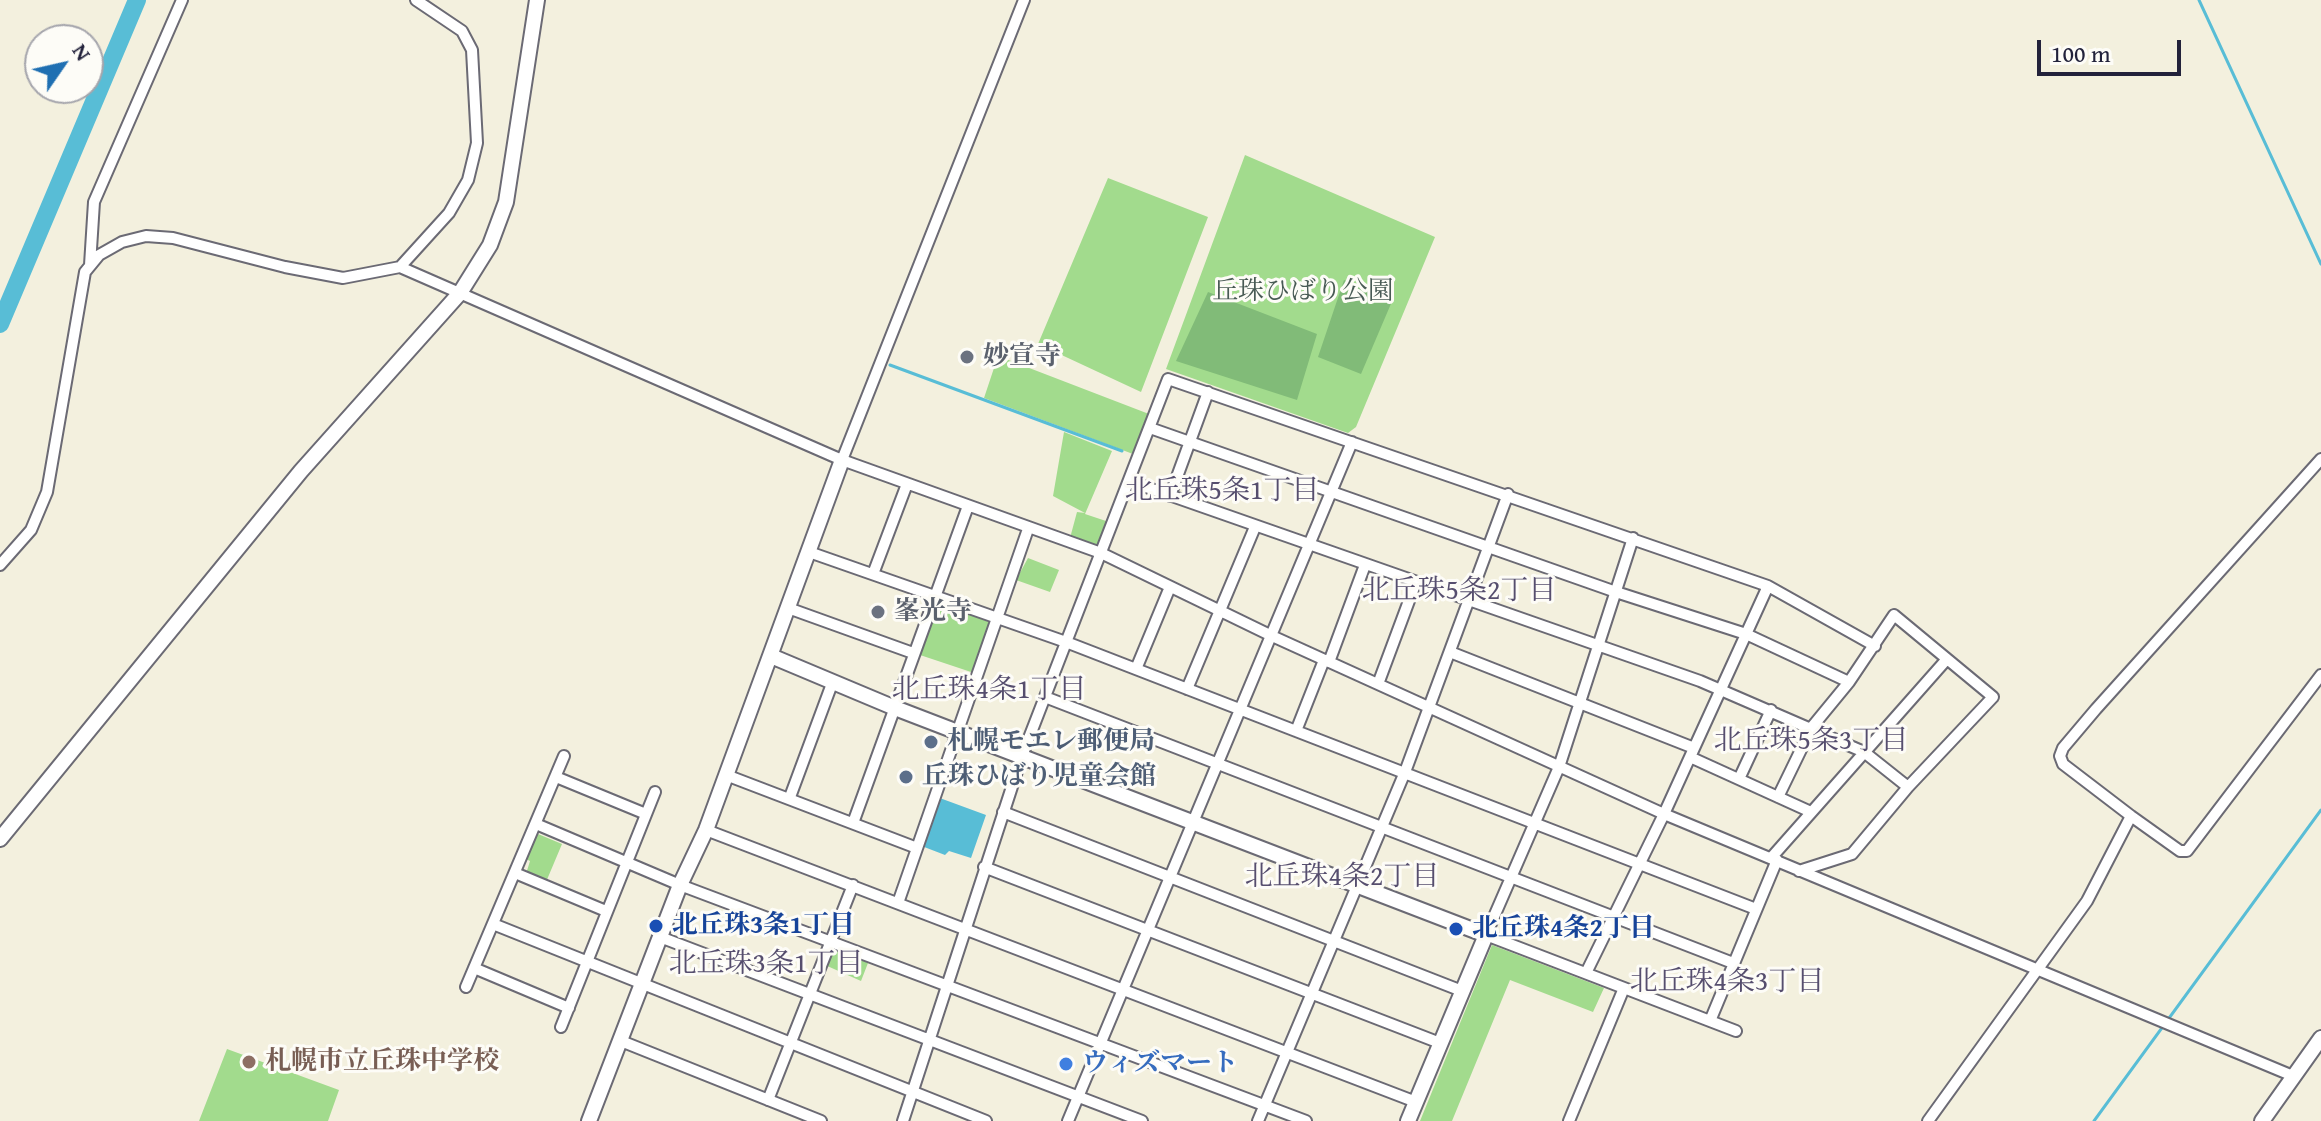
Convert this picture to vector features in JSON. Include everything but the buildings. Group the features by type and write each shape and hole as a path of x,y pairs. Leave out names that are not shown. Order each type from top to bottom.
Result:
{"street":[{"path":"90,265 94,202 182,0"},
{"path":"400,267 449,213 468,180 477,143 472,50 462,31 416,0"},
{"path":"0,839 301,471 460,293 490,245 506,202 537,0"},
{"path":"589,1121 680,885 706,830 842,460 1024,0"},
{"path":"0,565 31,530 47,492 85,272 99,255 122,242 146,236 173,238 285,267 343,278 400,267 842,460 1101,553 1220,612 1664,814 2036,972 2293,1076"},
{"path":"903,1121 945,984 1022,756 1168,379 1768,586 1875,646"},
{"path":"1170,496 1208,392"},
{"path":"1150,428 1616,592 1746,634 1849,682"},
{"path":"1068,1121 1352,442"},
{"path":"2321,459 2063,748 2063,764 2180,851 2193,848 2321,675"},
{"path":"1129,481 1721,689 1864,752 1908,787"},
{"path":"873,574 907,484"},
{"path":"1258,1121 1405,772 1508,494"},
{"path":"853,823 968,506"},
{"path":"1187,689 1255,527"},
{"path":"898,903 1000,618 1028,529"},
{"path":"1408,1121 1559,767 1633,538"},
{"path":"809,552 1066,642 1756,909"},
{"path":"1296,731 1365,565"},
{"path":"1378,684 1416,582"},
{"path":"1586,973 1664,814 1768,586"},
{"path":"1136,669 1170,587"},
{"path":"788,608 913,653"},
{"path":"1778,797 1812,727 1849,682 1894,615 1993,697 1908,787 1852,854 1799,871"},
{"path":"1450,652 1692,752 1739,779 1811,812"},
{"path":"771,656 895,708 1736,1031"},
{"path":"1710,1021 1774,859 1811,812 1947,659"},
{"path":"790,797 833,681"},
{"path":"1045,697 1733,963"},
{"path":"1739,779 1771,710"},
{"path":"466,987 564,756"},
{"path":"726,775 917,848"},
{"path":"556,777 646,814"},
{"path":"561,1027 655,792"},
{"path":"1003,812 1462,991"},
{"path":"1928,1121 2087,901 2131,816"},
{"path":"536,824 680,885 1306,1121"},
{"path":"706,830 1416,1102"},
{"path":"984,867 1440,1043"},
{"path":"515,873 606,911"},
{"path":"768,1100 853,885"},
{"path":"493,924 986,1121"},
{"path":"660,937 1142,1121"},
{"path":"474,968 569,1008"},
{"path":"1569,1121 1624,988"},
{"path":"2262,1121 2321,1038"},
{"path":"621,1041 821,1121"}],"green space":[{"name":"丘珠ひばり公園","path":"1245,155 1435,237 1356,427 1348,433 1166,369"},
{"path":"1108,178 1208,217 1141,392 1038,344"},
{"path":"1344,280 1393,299 1361,374 1318,357"},
{"path":"1208,292 1317,334 1297,400 1176,361"},
{"path":"998,356 1149,414 1133,454 984,398"},
{"path":"1064,432 1112,451 1085,514 1109,522 1098,547 1070,538 1077,512 1085,513 1053,496"},
{"path":"1028,558 1059,570 1050,592 1016,580"},
{"path":"940,603 989,622 974,673 920,655"},
{"path":"538,834 562,844 546,882 526,874 530,861 526,859"},
{"path":"1492,945 1604,988 1593,1012 1510,980 1452,1121 1420,1121"},
{"path":"832,947 868,963 861,981 825,965"},
{"name":"札幌市立丘珠中学校","path":"227,1049 339,1090 328,1121 199,1121"}],"water":[{"path":"937,797 986,815 971,858 949,851 945,855 919,845"}],"waterway":[{"path":"0,324 137,0"},
{"path":"2199,0 2321,264"},
{"path":"890,365 1122,451"},
{"path":"2094,1121 2321,810"}],"place":[{"name":"妙宣寺","path":"967,357"},
{"name":"峯光寺","path":"878,612"},
{"name":"札幌モエレ郵便局","path":"931,742"},
{"name":"丘珠ひばり児童会館","path":"906,777"},
{"name":"北丘珠3条1丁目","path":"656,926"},
{"name":"北丘珠4条2丁目","path":"1456,929"},
{"name":"札幌市立丘珠中学校","path":"249,1062"},
{"name":"ウィズマート","path":"1066,1064"}],"district":[{"name":"北丘珠5条1丁目","path":"1222,492"},
{"name":"北丘珠5条2丁目","path":"1459,592"},
{"name":"北丘珠4条1丁目","path":"989,691"},
{"name":"北丘珠5条3丁目","path":"1811,742"},
{"name":"北丘珠4条2丁目","path":"1342,878"},
{"name":"北丘珠3条1丁目","path":"766,965"},
{"name":"北丘珠4条3丁目","path":"1727,983"}]}
